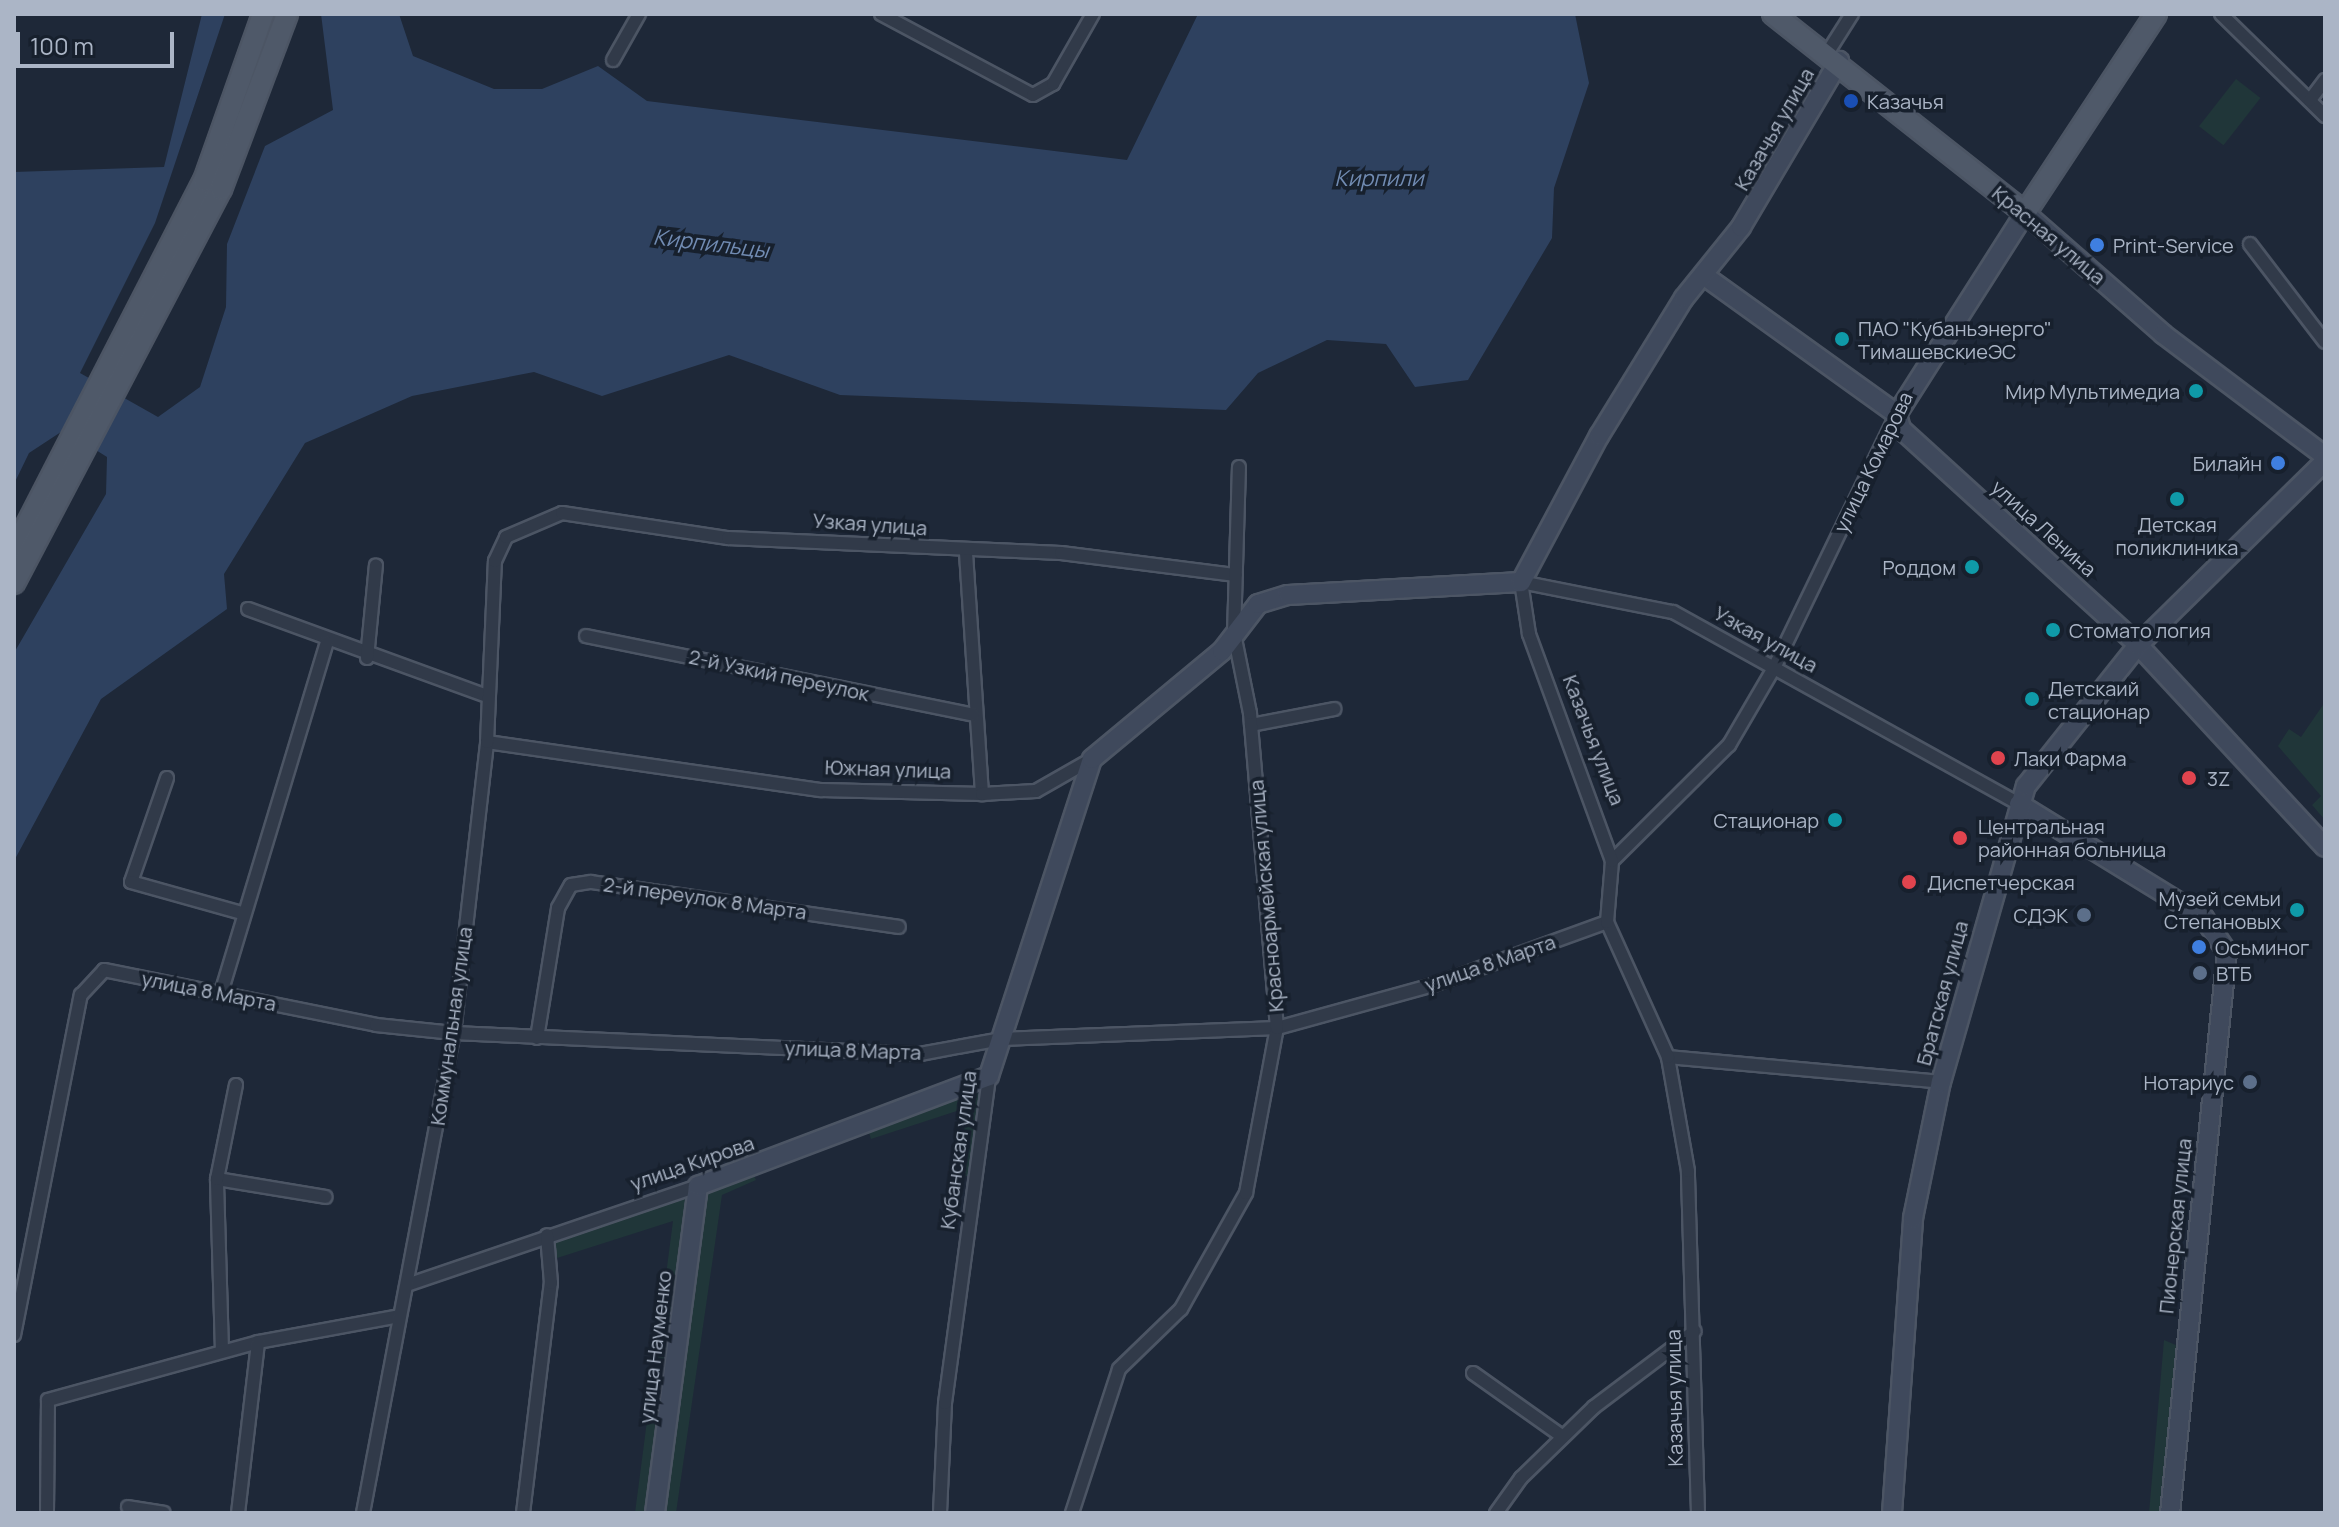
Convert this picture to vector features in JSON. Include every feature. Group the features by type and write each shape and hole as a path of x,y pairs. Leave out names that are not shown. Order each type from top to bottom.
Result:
{"main road":[{"path":"114,382 204,181 263,14"},
{"path":"14,583 62,480 221,189 287,14"},
{"name":"Красная улица","path":"1773,14 1834,56 2025,213 2163,334 2325,459"},
{"name":"улица Комарова","path":"1897,414 2156,14"},
{"name":"Казачья улица","path":"1521,582 1599,436 1684,298 1706,277 1834,56"},
{"name":"улица Ленина","path":"1706,277 1897,414 1901,429 2138,645 2325,847"},
{"name":"Братская улица","path":"1892,1513 1913,1218 1941,1082 2019,804 2036,771 2138,645 2325,459"},
{"path":"14,550 62,480"},
{"name":"Узкая улица","path":"1234,634 1258,604 1288,595 1521,582"},
{"name":"Южная улица","path":"1092,759 1234,634"},
{"name":"Кубанская улица","path":"989,1076 1092,759"},
{"name":"Узкая улица","path":"2019,804 2204,918 2224,944"},
{"name":"Пионерская улица","path":"2170,1513 2224,944"},
{"name":"улица Кирова","path":"698,1186 989,1076"},
{"name":"улица Науменко","path":"655,1513 698,1186"}],"street":[{"path":"613,60 639,14"},
{"path":"881,14 1017,90 1043,94 1053,84 1093,14"},
{"name":"Казачья улица","path":"1834,56 1852,14"},
{"path":"2221,14 2325,116"},
{"path":"2310,100 2325,80"},
{"path":"2250,244 2325,342"},
{"name":"улица Комарова","path":"1612,861 1729,745 1774,668 1897,414"},
{"name":"Красноармейская улица","path":"1072,1513 1119,1369 1181,1309 1246,1193 1277,1028 1251,725 1234,634 1239,467"},
{"name":"Узкая улица","path":"506,537 562,513 728,538 966,553 1061,553 1236,575"},
{"name":"Коммунальная улица","path":"363,1513 454,1033 487,742 484,695 495,561 506,537"},
{"path":"966,553 973,715 982,794"},
{"path":"367,658 376,565"},
{"name":"Казачья улица","path":"1521,582 1529,634 1612,861 1607,922 1668,1057 1688,1171 1698,1513"},
{"name":"Узкая улица","path":"1521,582 1673,612 2019,804"},
{"path":"248,609 367,658 484,695"},
{"name":"2-й Узкий переулок","path":"586,636 973,715"},
{"path":"221,993 242,913 327,643"},
{"path":"1251,725 1334,709"},
{"name":"Южная улица","path":"487,742 822,790 982,794 1036,791 1092,759"},
{"path":"167,778 131,882 242,913"},
{"name":"2-й переулок 8 Марта","path":"537,1038 558,908 571,885 591,882 899,927"},
{"name":"улица 8 Марта","path":"14,1335 89,978 104,970 454,1033 920,1054 1001,1039 1277,1028 1433,985 1607,922"},
{"path":"1668,1057 1941,1082"},
{"name":"Кубанская улица","path":"940,1513 945,1403 989,1076"},
{"path":"222,1351 217,1179 236,1085"},
{"path":"217,1179 326,1197"},
{"name":"улица Кирова","path":"407,1285 698,1186"},
{"path":"523,1513 551,1283 547,1235"},
{"path":"47,1513 48,1400 258,1342 399,1316"},
{"path":"1496,1513 1563,1437 1695,1331"},
{"path":"238,1513 258,1342"},
{"path":"1473,1373 1563,1437"},
{"path":"128,1507 164,1513"}],"green space":[{"path":"2236,79 2260,98 2223,145 2199,126"},
{"path":"2325,702 2325,820 2312,805 2321,796 2278,746 2289,729 2301,737"},
{"path":"971,1091 982,1095 973,1176 960,1176 966,1108 871,1139 868,1129"},
{"path":"752,1172 756,1180 722,1195 676,1513 661,1513 705,1199 712,1188"},
{"path":"680,1197 689,1202 650,1513 635,1513 673,1221 554,1259 551,1237"},
{"path":"2164,1340 2178,1346 2166,1513 2149,1513"}],"water":[{"name":"Кирпили","path":"202,14 225,14 155,223 80,373 158,417 200,387 226,307 227,244 265,146 333,110 321,14 399,14 413,56 494,89 542,89 598,66 647,101 1127,160 1198,14 1575,14 1589,83 1554,188 1552,238 1468,380 1415,387 1386,344 1327,340 1258,373 1226,410 840,395 729,355 602,396 534,372 412,396 305,443 224,574 227,609 101,699 14,861 14,653 106,494 107,457 64,430 29,453 14,484 14,172 164,167"}],"place":[{"name":"Казачья","path":"1851,101"},
{"name":"Print-Service","path":"2097,245"},
{"name":"ПАО \"Кубаньэнерго\" ТимашевскиеЭС","path":"1842,339"},
{"name":"Мир Мультимедиа","path":"2196,391"},
{"name":"Билайн","path":"2278,463"},
{"name":"Детская поликлиника","path":"2177,499"},
{"name":"Роддом","path":"1972,567"},
{"name":"Стомато логия","path":"2053,630"},
{"name":"Детскаий стационар","path":"2032,699"},
{"name":"Лаки Фарма","path":"1998,758"},
{"name":"3Z","path":"2189,778"},
{"name":"Стационар","path":"1835,820"},
{"name":"Центральная районная больница","path":"1960,838"},
{"name":"Диспетчерская","path":"1909,882"},
{"name":"Музей семьи Степановых","path":"2297,910"},
{"name":"СДЭК","path":"2084,915"},
{"name":"Осьминог","path":"2199,947"},
{"name":"ВТБ","path":"2200,973"},
{"name":"Нотариус","path":"2250,1082"}],"water label":[{"name":"Кирпильцы","path":"711,244"}]}
